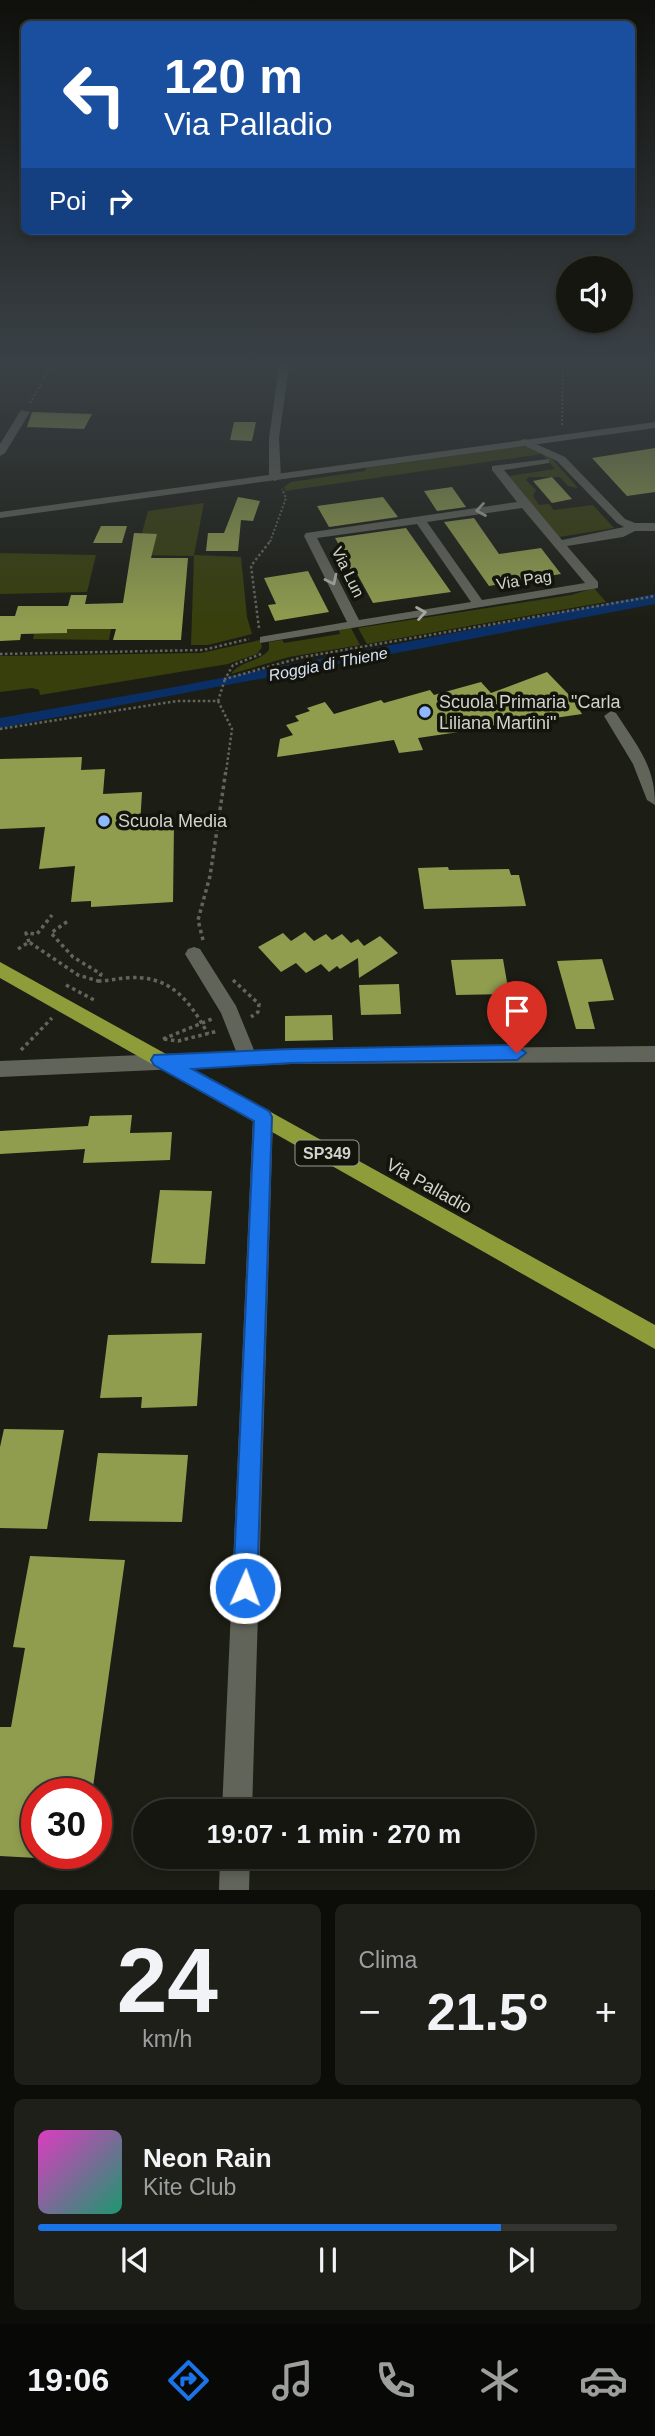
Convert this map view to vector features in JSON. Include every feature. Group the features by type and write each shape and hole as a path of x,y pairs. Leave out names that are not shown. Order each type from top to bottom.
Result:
{"main road":[{"name":"Via Palladio","path":"0,969 655,1338"}],"street":[{"path":"275,447 279,481"},
{"path":"1,515 279,481 492,447"},
{"path":"537,447 561,458 621,521 634,527 655,527"},
{"path":"558,447 561,458"},
{"name":"Via Pag","path":"265,640 594,585 496,468 545,461"},
{"path":"479,604 420,520 525,503"},
{"name":"Via Lun","path":"354,624 310,536 420,520"},
{"path":"558,544 623,533 634,527"},
{"path":"611,716 641,764 655,800"},
{"path":"199,950 248,1057"},
{"path":"8,1069 248,1057 472,1052 655,1054"},
{"path":"237,1799 263,1117"},
{"path":"234,1890 235,1869"}],"path":[{"path":"199,950 198,920 210,876 232,729 219,699 233,665 258,656 265,649 265,640 255,613 251,566 268,546 286,498 279,481"},
{"path":"225,679 314,655 655,596"},
{"path":"0,654 192,651 259,637 265,640"},
{"path":"0,729 177,701 219,699"},
{"path":"29,942 26,933 37,934 52,915"},
{"path":"68,921 51,933 73,957 102,974 98,981"},
{"path":"18,949 29,942"},
{"path":"29,942 40,946 75,974 98,981 148,978 171,982 208,1035"},
{"path":"151,1032 163,1039 178,1041 208,1035 254,1016 259,1004 229,978"},
{"path":"79,991 103,1005"},
{"path":"8,1069 20,1051 55,1015"},
{"path":"163,1039 202,1023"}],"green space":[{"path":"527,447 547,453 578,488 568,486 560,477 529,477 526,480 536,490 533,496 539,505 549,504 554,510 593,505 614,528 559,537 509,476 555,469 542,454 285,491 284,487 291,482 365,471 366,468"},
{"path":"204,503 194,555 241,557 247,617 252,634 208,645 191,645 194,556 136,555 148,511"},
{"path":"0,553 96,555 87,592 0,594"},
{"path":"594,588 606,602 367,644 358,628 571,595"},
{"path":"351,628 360,645 289,657 231,674 239,666 265,654 269,650 269,642 282,640 284,643 340,634 339,630"},
{"path":"67,629 111,629 109,640 33,639 34,634 66,633"},
{"path":"260,640 262,647 257,654 228,664 40,695 39,690 32,688 0,692 0,656 201,653"}],"building":[{"path":"655,448 655,492 627,496 592,458"},
{"path":"552,477 572,499 552,503 533,481"},
{"path":"452,487 466,507 437,511 424,491"},
{"path":"238,497 260,501 253,521 241,520 238,551 206,551 208,533 224,533"},
{"path":"383,497 398,517 329,527 317,506"},
{"path":"474,518 499,554 541,548 561,574 489,586 444,522"},
{"path":"101,526 127,526 122,543 93,543"},
{"path":"406,528 451,592 373,603 355,570 350,571 348,550 342,550 335,538"},
{"path":"134,533 157,534 151,558 188,558 181,640 113,640 116,629 67,629 67,633 21,634 20,640 0,641 0,616 15,616 18,606 68,606 71,595 87,595 85,604 123,603"},
{"path":"308,571 329,612 275,621 268,605 276,604 264,578"},
{"path":"547,672 572,698 582,714 418,738 423,750 399,753 394,740 277,757 280,739 293,735 286,725 299,721 295,716 310,711 307,708 325,702 334,714 381,700 384,703 430,690 434,695 481,682 491,693"},
{"path":"82,757 81,770 105,769 103,794 142,792 140,825 174,824 173,902 91,907 91,901 71,902 75,866 39,869 45,827 0,829 0,759"},
{"path":"448,867 449,870 509,869 511,875 519,875 526,906 424,909 418,868"},
{"path":"305,932 314,941 326,934 332,940 342,934 351,943 358,939 364,946 380,936 398,953 359,978 358,958 329,972 321,964 306,973 296,963 281,972 258,947 283,933 291,941"},
{"path":"503,959 509,994 456,995 451,960"},
{"path":"602,959 614,1000 588,1002 595,1029 576,1029 557,961"},
{"path":"399,984 401,1014 361,1015 359,985"},
{"path":"332,1015 333,1040 285,1041 285,1016"},
{"path":"132,1115 130,1133 172,1132 170,1160 83,1163 85,1149 0,1154 0,1131 88,1126 90,1116"},
{"path":"160,1190 212,1191 205,1264 151,1263"},
{"path":"202,1333 197,1406 141,1408 142,1397 100,1398 108,1335"},
{"path":"4,1429 64,1430 47,1529 0,1528 0,1447"},
{"path":"98,1453 188,1455 182,1522 89,1521"},
{"path":"30,1556 125,1560 94,1778 21,1778 21,1857 0,1856 0,1727 11,1727 25,1648 13,1647"}],"waterway":[{"name":"Roggia di Thiene","path":"0,723 655,599"}],"place":[{"name":"Scuola Primaria \"Carla Liliana Martini\"","path":"425,712"},
{"name":"Scuola Media","path":"104,821"}],"route":[{"path":"245,1588 263,1117 160,1060 190,1062 248,1057 517,1053"}]}
